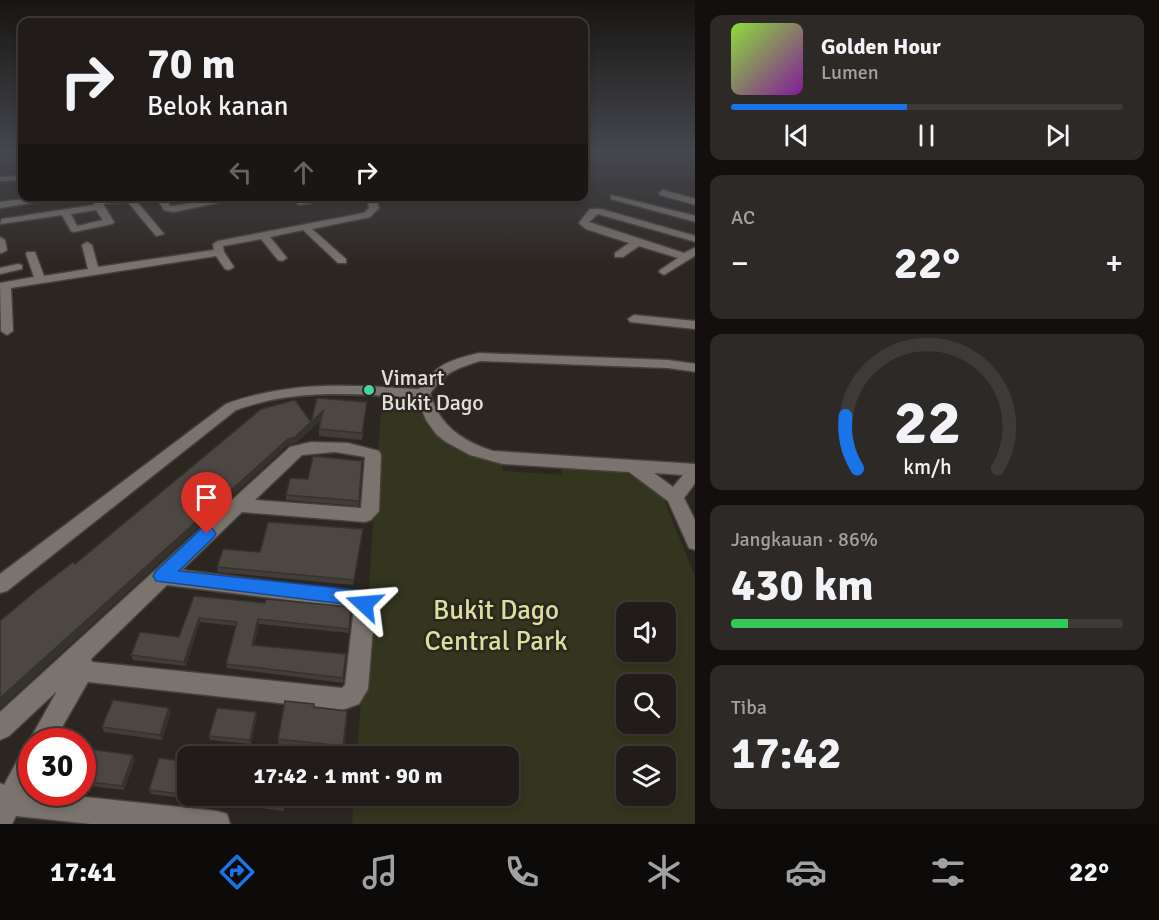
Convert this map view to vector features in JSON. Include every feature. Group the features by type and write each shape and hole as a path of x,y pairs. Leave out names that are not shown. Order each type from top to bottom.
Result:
{"street":[{"path":"663,193 695,202"},
{"path":"614,197 695,219"},
{"path":"0,234 4,231 1,206 36,201"},
{"path":"132,201 156,230 139,228"},
{"path":"163,201 169,209 216,201"},
{"path":"298,202 305,201"},
{"path":"229,267 219,252 218,244 357,212 362,206 361,201"},
{"path":"306,224 368,215 374,208 372,201"},
{"path":"2,222 65,212 97,202 109,222 83,229 72,227 65,212"},
{"path":"691,254 637,242 589,227 584,223 593,211 598,211 695,239"},
{"path":"306,224 342,261"},
{"path":"263,235 282,258"},
{"path":"619,255 637,242"},
{"path":"87,245 94,271"},
{"path":"6,331 3,286 94,271 136,267 219,252"},
{"path":"664,272 691,254"},
{"path":"31,255 40,279"},
{"path":"0,271 18,267"},
{"path":"682,322 695,311"},
{"path":"634,320 695,325"},
{"path":"695,368 668,364 479,357 449,366 436,375 423,394 426,411 444,434 459,445 479,454 502,459 695,470"},
{"path":"0,585 238,404 277,390 300,388 423,394"},
{"path":"0,728 82,663 162,576 237,505 299,448 365,450 373,455 370,511 365,515 237,505"},
{"path":"634,467 675,497 695,541"},
{"path":"675,497 695,471"},
{"path":"82,663 342,699 351,696 356,689 364,604 362,600 162,576"},
{"path":"48,728 76,679 82,663"},
{"path":"18,782 3,806 217,824"}],"green space":[{"name":"Bukit Dago Central Park","path":"382,399 414,405 443,438 461,450 502,463 503,471 562,475 561,468 623,472 654,489 664,500 695,576 695,824 352,824 353,806 519,806 519,746 358,746"}],"building":[{"path":"317,398 367,402 362,433 319,429 323,411 295,437 288,439 0,698 0,621 73,562 75,564 261,409 295,400 311,422"},
{"path":"313,456 362,461 359,501 286,495 290,478 308,479"},
{"path":"268,522 363,529 354,580 217,567 223,549 260,552"},
{"path":"194,596 265,603 266,599 351,607 349,629 258,619 252,645 346,654 343,678 226,664 237,622 199,618 184,662 131,655 140,632 179,637"},
{"path":"113,700 169,708 160,735 102,727"},
{"path":"285,701 347,711 343,746 278,739"},
{"path":"217,708 256,712 250,740 209,736"},
{"path":"96,750 133,755 122,786 96,783"},
{"path":"159,758 177,760 177,794 149,790"}],"place":[{"name":"Vimart Bukit Dago","path":"369,390"}],"route":[{"path":"207,534 162,576 357,597 364,604"}]}
